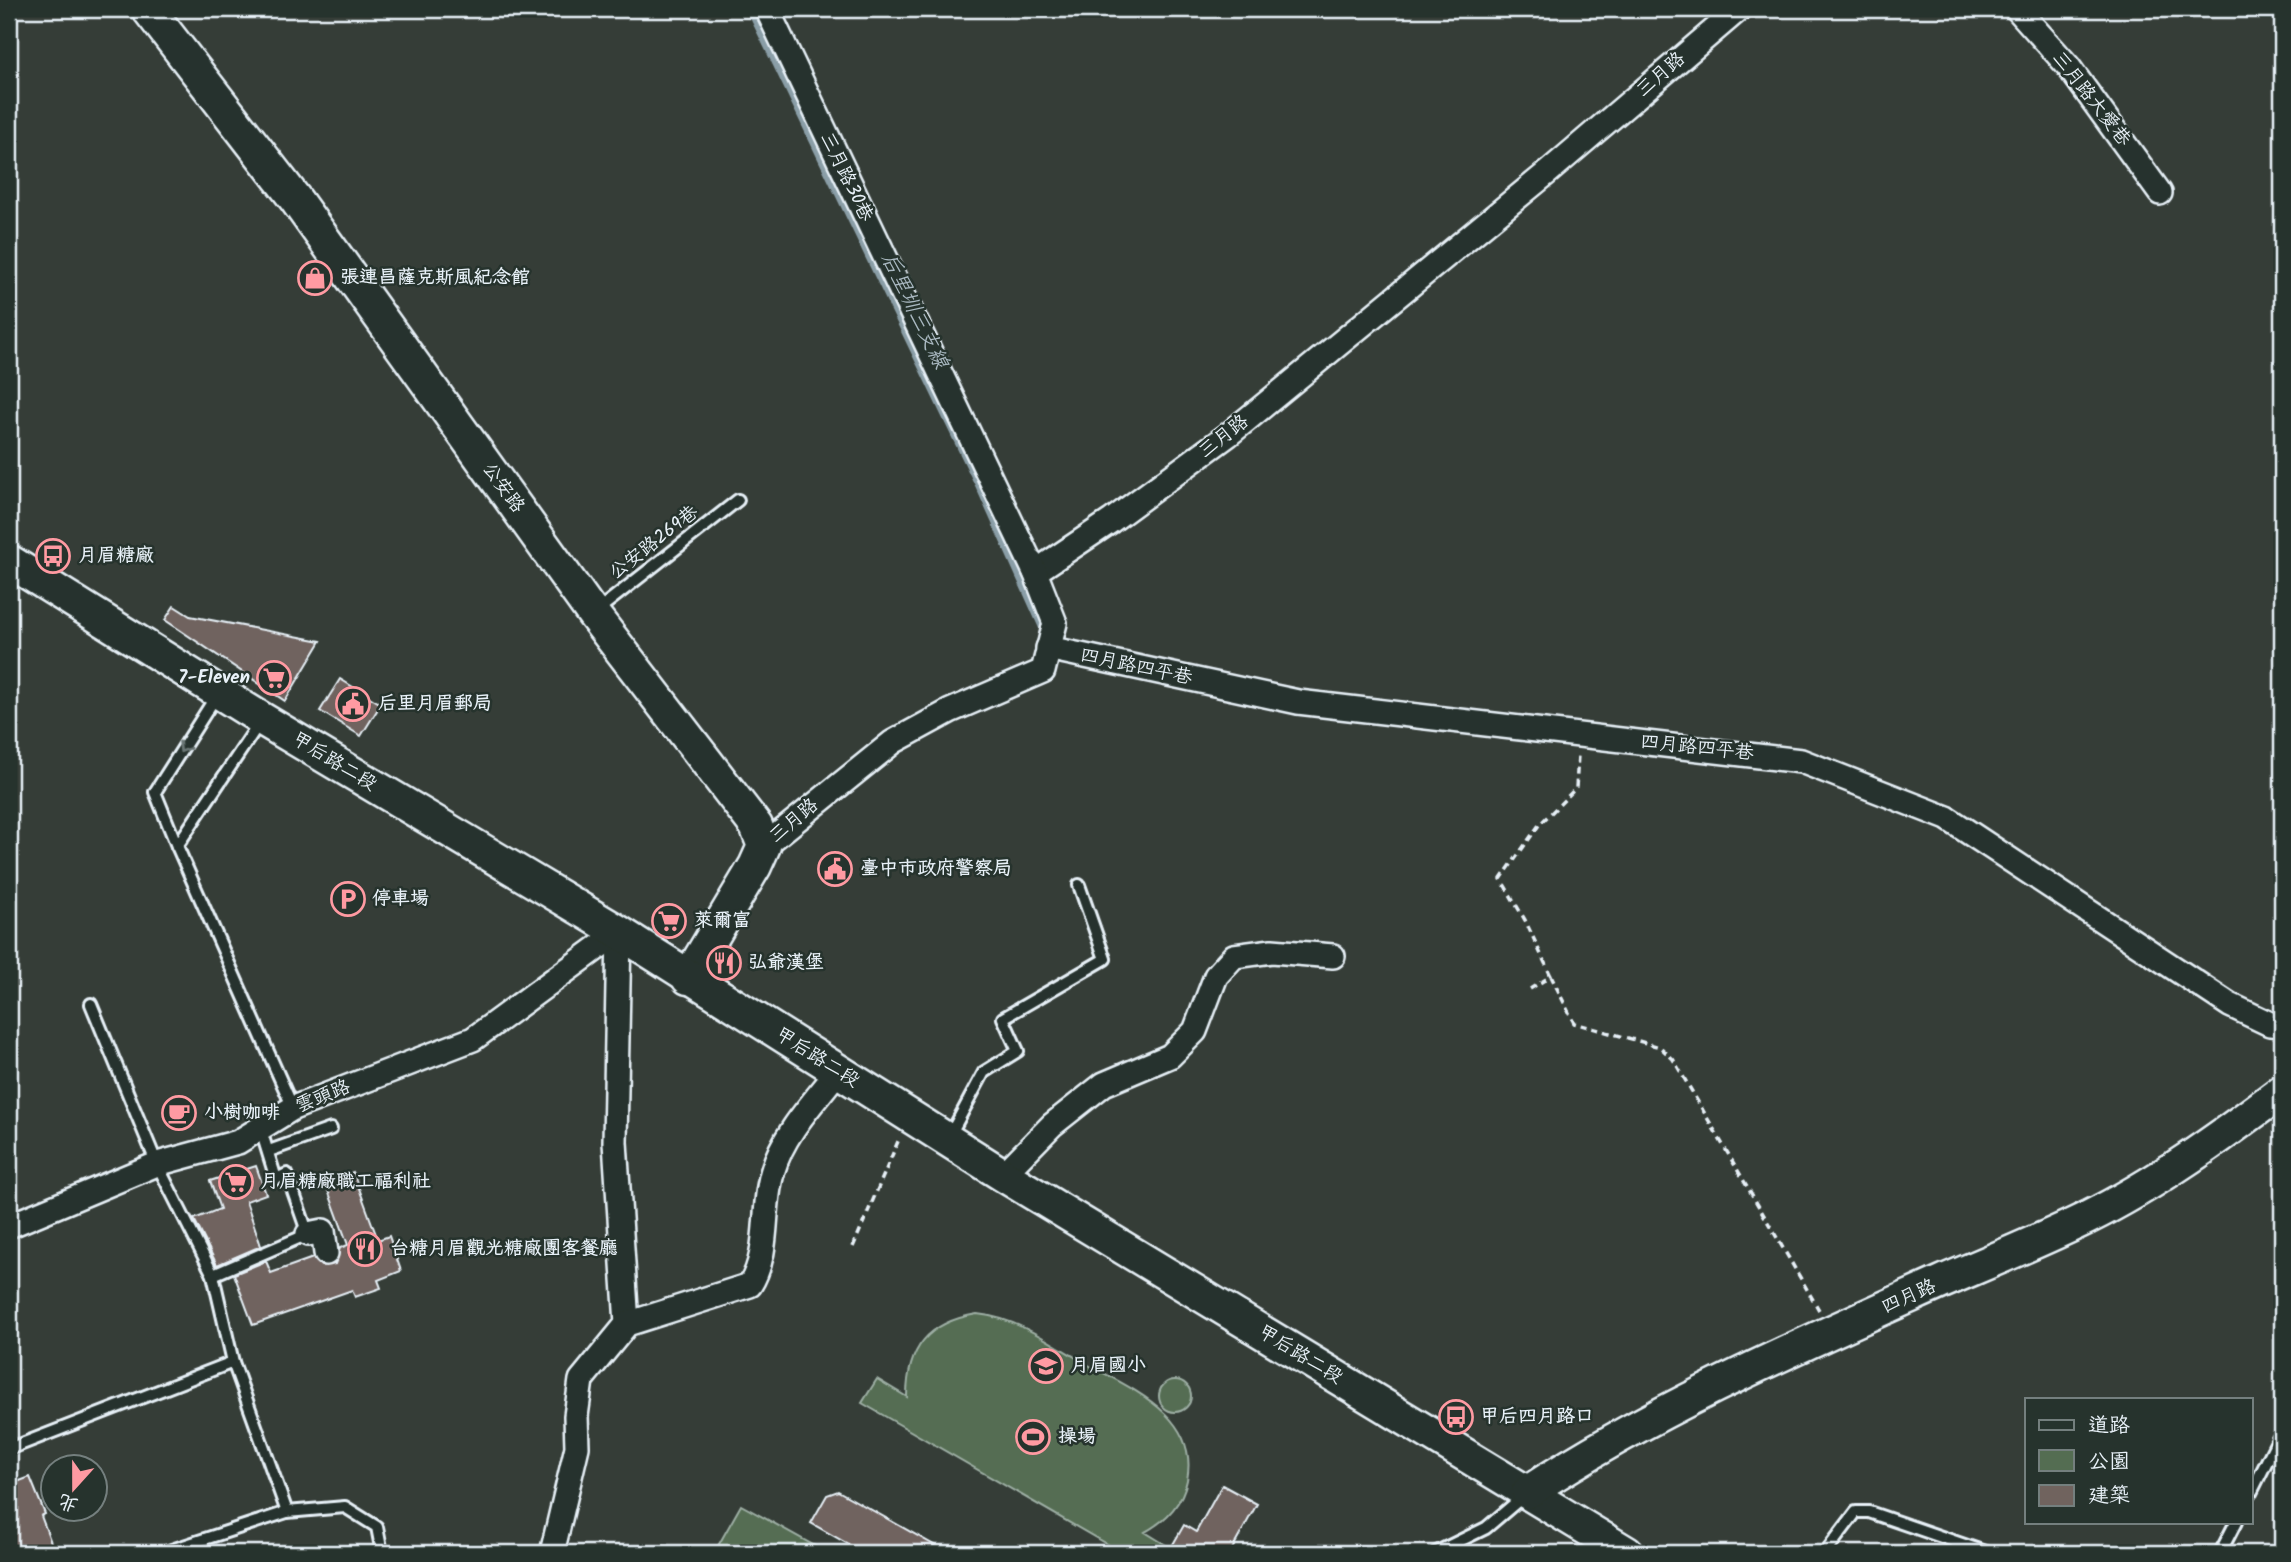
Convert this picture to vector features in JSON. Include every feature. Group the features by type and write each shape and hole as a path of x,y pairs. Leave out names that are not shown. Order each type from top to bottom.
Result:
{"main road":[{"name":"公安路","path":"148,9 296,200 593,614 756,826 764,846"},
{"name":"甲后路二段","path":"9,561 262,719 619,932 1003,1175 1627,1553"},
{"path":"688,978 755,866 764,846"},
{"name":"四月路","path":"1528,1492 1585,1454 1651,1419 1832,1331 2087,1218 2143,1188 2282,1091"}],"street":[{"name":"三月路30巷","path":"767,9 1035,572"},
{"name":"三月路","path":"764,846 893,742 950,711 1043,671 1055,623 1035,572 1111,521 1228,435 1547,173 1739,9"},
{"name":"三月路大愛巷","path":"2017,9 2068,66 2160,192"},
{"name":"四月路四平巷","path":"1048,648 1298,702 1801,761 1947,818 2230,1005 2270,1024 2282,1025"},
{"name":"雲頭路","path":"9,1226 157,1164 238,1142 293,1108 473,1039 619,932"},
{"path":"619,932 615,1142 627,1324"},
{"path":"1003,1175 1052,1125 1104,1084 1170,1056 1195,1031 1216,975 1234,956 1272,951 1333,956"},
{"path":"552,1553 577,1447 576,1416 581,1380 627,1324 750,1285 759,1270 772,1170 788,1136 838,1071"},
{"path":"308,1234 323,1231 326,1253"}],"lane":[{"name":"公安路269巷","path":"593,614 738,500"},
{"path":"220,691 155,792 293,1108"},
{"path":"177,846 262,719"},
{"path":"947,1140 985,1072 1018,1051 1003,1018 1105,959 1079,885"},
{"path":"91,1004 157,1164 213,1275 233,1362 287,1512"},
{"path":"213,1275 308,1234 287,1174 276,1179 260,1127"},
{"path":"269,1151 331,1129"},
{"path":"9,1449 233,1362"},
{"path":"2252,1491 2282,1431"},
{"path":"1435,1553 1486,1528 1528,1492"},
{"path":"162,1553 287,1512 345,1507 377,1527 382,1553"},
{"path":"1825,1553 1856,1512 1869,1513 1988,1553"},
{"path":"2220,1553 2235,1524"}],"path":[{"path":"1578,735 1576,788 1539,825 1501,879 1525,920 1574,1023 1660,1047 1673,1059 1832,1331"},
{"path":"1530,989 1551,976"},
{"path":"853,1247 909,1117"}],"green space":[{"path":"977,1314 1006,1320 1033,1332 1140,1394 1172,1421 1183,1438 1188,1457 1187,1480 1177,1505 1159,1523 1145,1532 1166,1545 1161,1553 1122,1553 862,1403 877,1379 907,1397 911,1364 924,1340 945,1323"},
{"path":"1175,1380 1186,1385 1191,1396 1186,1407 1175,1412 1164,1407 1159,1396 1164,1385"},
{"path":"741,1505 822,1550 821,1553 714,1553"}],"building":[{"name":"7-Eleven","path":"174,606 190,616 321,641 285,701 165,620"},
{"name":"后里月眉郵局","path":"340,679 381,704 361,736 320,711"},
{"path":"256,1166 266,1194 246,1201 261,1246 217,1265 194,1219 220,1209 210,1181"},
{"name":"台糖月眉觀光糖廠團客餐廳","path":"353,1172 378,1240 389,1236 401,1271 378,1280 381,1288 355,1297 352,1290 253,1325 234,1274 266,1261 271,1273 313,1258 321,1266 335,1264 340,1248 348,1245 325,1182"},
{"path":"30,1477 38,1497 38,1524 44,1524 55,1553 9,1553 9,1485"},
{"path":"1222,1485 1257,1504 1230,1553 1168,1553 1184,1525 1196,1532"},
{"path":"838,1491 948,1553 864,1553 811,1523 827,1495"}],"waterway":[{"name":"后里圳三支線","path":"749,9 978,485 1043,630"}],"place":[{"name":"張連昌薩克斯風紀念館","path":"315,278"},
{"name":"月眉糖廠","path":"53,556"},
{"name":"7-Eleven","path":"274,678"},
{"name":"后里月眉郵局","path":"353,704"},
{"name":"臺中市政府警察局","path":"835,869"},
{"name":"停車場","path":"348,899"},
{"name":"萊爾富","path":"669,921"},
{"name":"弘爺漢堡","path":"724,963"},
{"name":"小樹咖啡","path":"179,1113"},
{"name":"月眉糖廠職工福利社","path":"236,1182"},
{"name":"台糖月眉觀光糖廠團客餐廳","path":"365,1249"},
{"name":"月眉國小","path":"1046,1366"},
{"name":"甲后四月路口","path":"1456,1417"},
{"name":"操場","path":"1033,1437"}]}
